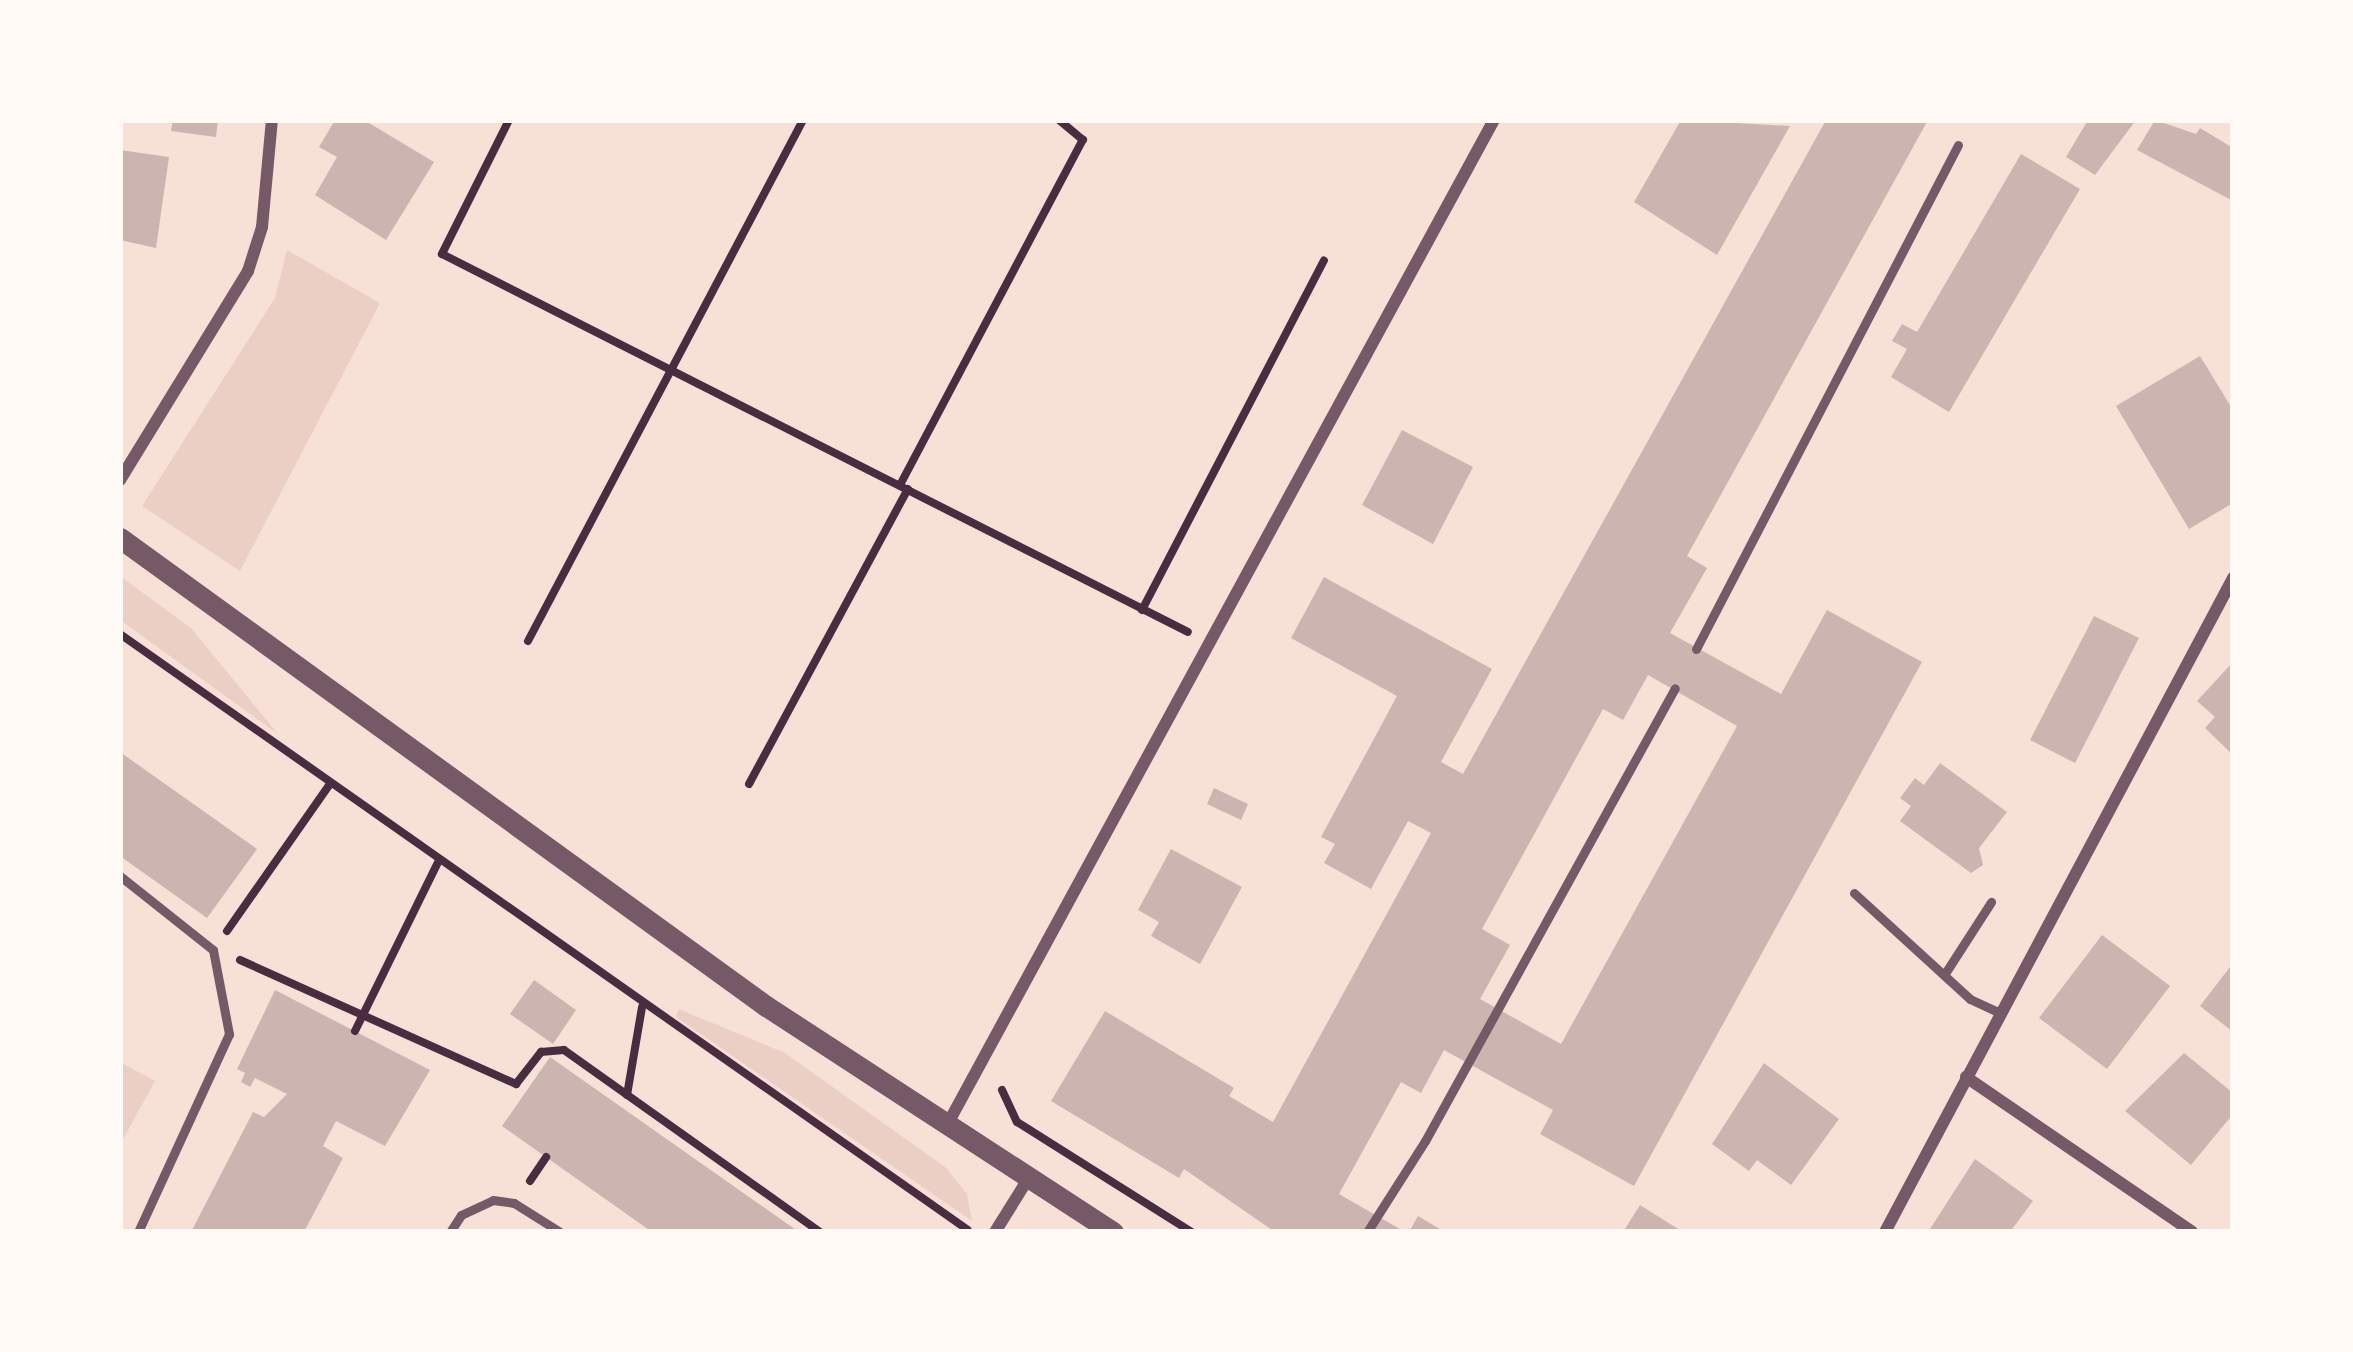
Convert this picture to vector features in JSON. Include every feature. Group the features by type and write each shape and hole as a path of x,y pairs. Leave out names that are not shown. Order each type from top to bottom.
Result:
{"street":[{"path":"120,480 248,271 262,227 272,120"},
{"path":"946,1128 1494,120"},
{"path":"120,538 946,1128 1113,1232"},
{"path":"1885,1232 2233,578"},
{"path":"1966,1077 2192,1232"},
{"path":"995,1232 1028,1179"}],"lane":[{"path":"1696,649 1958,145"},
{"path":"1366,1232 1425,1142 1675,688"},
{"path":"120,876 213,950 229,1034 138,1232"},
{"path":"1854,893 1944,975 2000,1013"},
{"path":"1944,975 1990,902"},
{"path":"450,1232 461,1215 493,1200 514,1203 560,1232"}],"path":[{"path":"509,120 442,254 1210,645"},
{"path":"529,641 803,120"},
{"path":"749,784 1083,140 1078,130 1059,120"},
{"path":"1078,130 1084,120"},
{"path":"1142,610 1324,260"},
{"path":"120,634 642,1007 960,1229 971,1232"},
{"path":"330,784 213,950 516,1084 541,1052 564,1049 820,1232"},
{"path":"355,1030 438,862"},
{"path":"627,1095 642,1007"},
{"path":"1004,1104 1017,1122 1192,1232"}],"shaded area":[{"path":"287,250 380,303 240,571 142,506 275,298"},
{"path":"120,576 191,628 278,734 120,620"},
{"path":"679,1009 785,1053 945,1167 967,1194 972,1221 676,1017"},
{"path":"120,1062 155,1081 120,1145"}],"building":[{"path":"173,120 218,120 216,137 171,131"},
{"path":"335,120 364,120 434,162 386,240 315,195 337,157 319,147"},
{"path":"1681,120 1790,126 1717,255 1634,202"},
{"path":"1826,120 1928,120 1687,556 1707,568 1670,633 1781,694 1827,610 1922,662 1634,1186 1540,1134 1553,1110 1444,1050 1421,1093 1401,1082 1339,1194 1405,1232 1275,1232 1184,1169 1179,1178 1051,1101 1105,1011 1234,1088 1229,1096 1273,1122 1431,833 1408,821 1371,889 1324,863 1335,844 1321,837 1397,696 1291,638 1324,577 1492,669 1441,762 1463,774","holes":["1648,675 1737,726 1561,1044 1480,999 1510,945 1482,929 1603,709 1623,720"]},
{"path":"2088,120 2136,120 2095,175 2066,157"},
{"path":"2155,120 2196,134 2200,128 2233,148 2233,201 2137,150"},
{"path":"120,150 169,157 156,248 120,240"},
{"path":"2021,154 2080,189 1949,412 1891,377 1907,349 1892,341 1902,324 1917,332"},
{"path":"2200,356 2233,410 2233,503 2189,529 2116,406"},
{"path":"1402,430 1473,467 1433,544 1362,505"},
{"path":"2094,616 2139,638 2075,763 2030,740"},
{"path":"2233,662 2233,755 2205,728 2215,717 2197,701"},
{"path":"120,752 257,849 207,918 120,856"},
{"path":"1940,763 2007,812 1979,848 1983,865 1971,873 1900,821 1911,806 1900,798 1915,778 1924,785"},
{"path":"1214,788 1248,804 1241,820 1207,804"},
{"path":"1171,849 1242,887 1200,964 1151,936 1159,922 1138,910"},
{"path":"2102,935 2170,986 2107,1069 2039,1018"},
{"path":"2233,963 2233,1032 2200,1006"},
{"path":"534,980 576,1010 553,1044 510,1014"},
{"path":"275,990 430,1070 385,1146 336,1121 323,1146 343,1158 304,1232 191,1232 253,1112 264,1117 287,1094 255,1078 250,1087 241,1082 245,1073 237,1069"},
{"path":"2184,1053 2233,1093 2233,1114 2191,1165 2125,1111"},
{"path":"550,1057 799,1232 652,1232 502,1126"},
{"path":"1764,1063 1839,1119 1791,1185 1757,1160 1749,1171 1712,1144"},
{"path":"1975,1159 2033,1201 2010,1232 1928,1232"},
{"path":"1640,1205 1683,1232 1623,1232"},
{"path":"1418,1216 1445,1232 1409,1232"}]}
